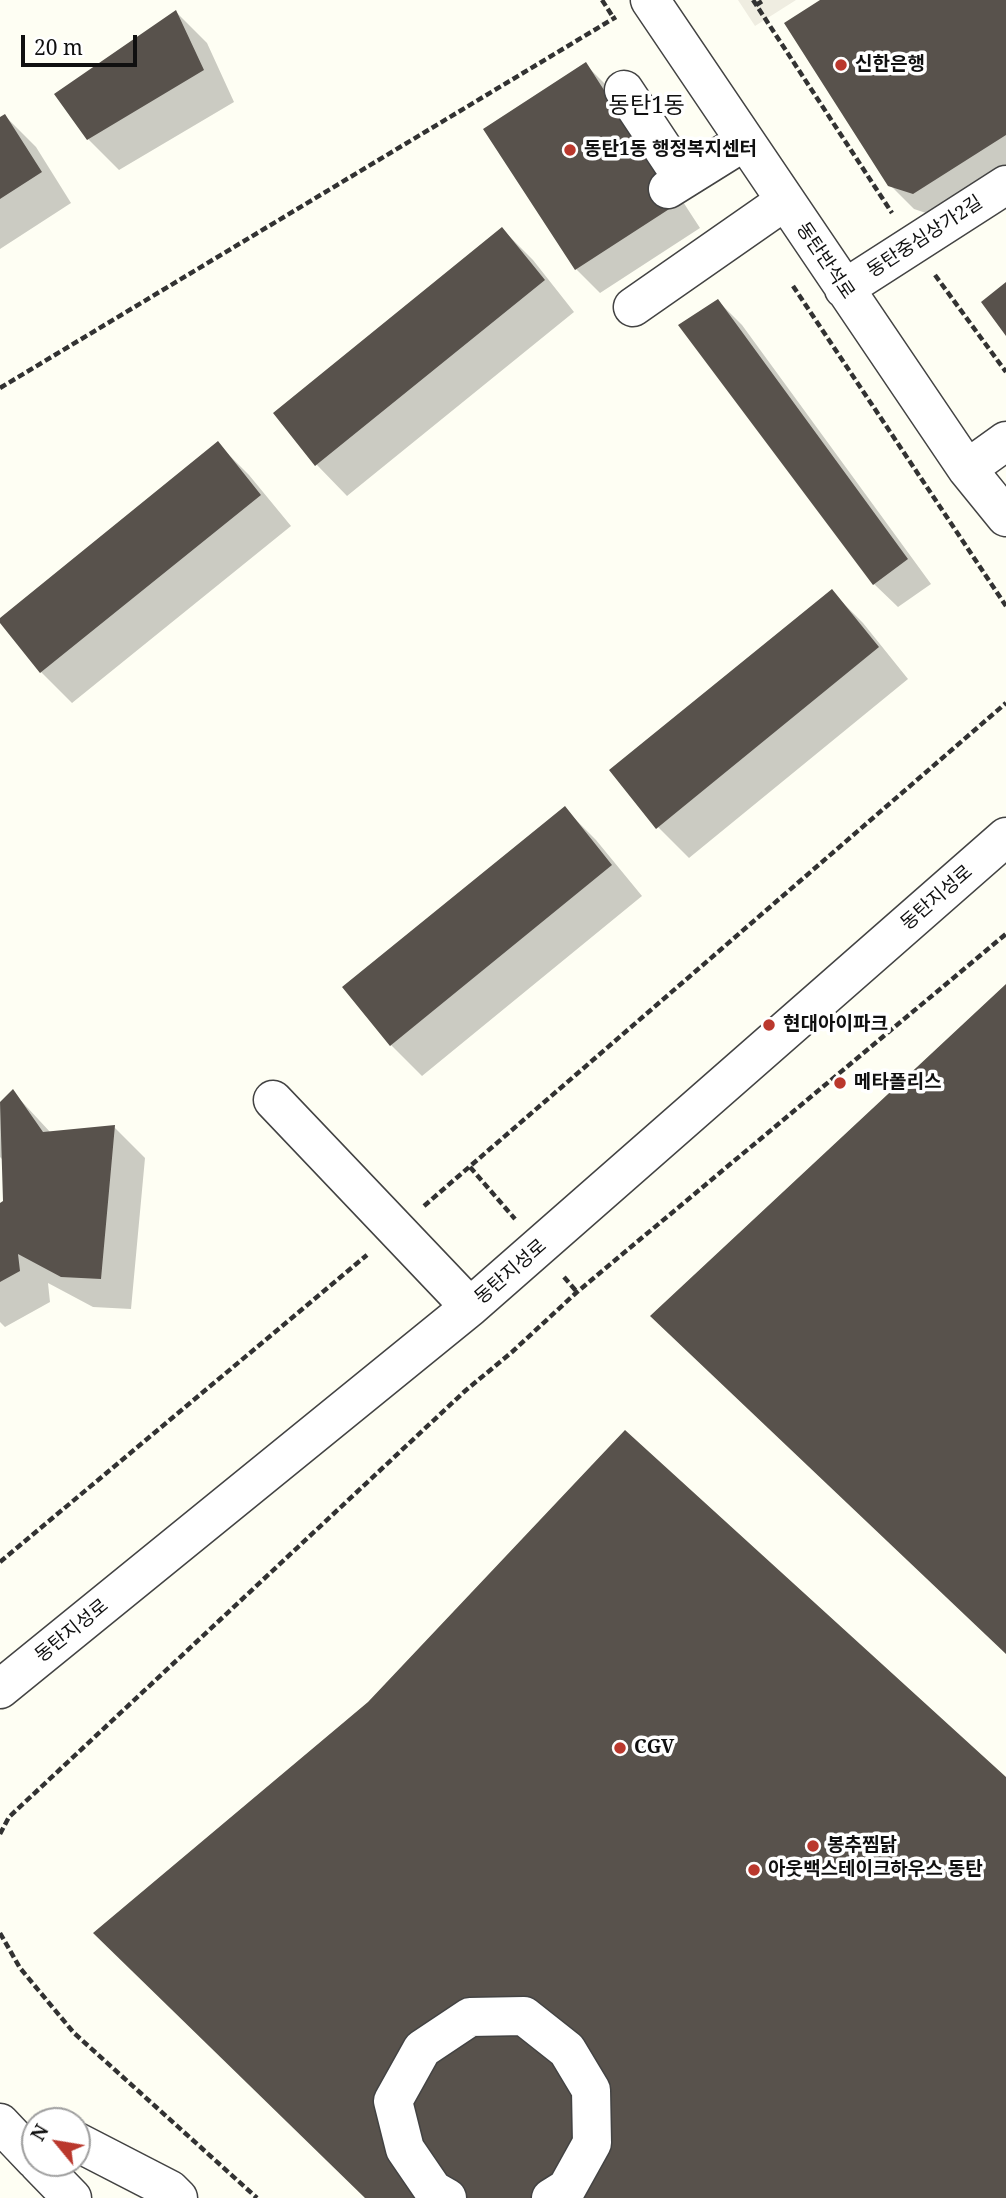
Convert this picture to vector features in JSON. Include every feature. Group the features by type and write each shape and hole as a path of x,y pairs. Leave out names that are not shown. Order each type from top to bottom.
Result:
{"street":[{"name":"동탄반석로","path":"637,6 745,141 967,469 1006,517"},
{"path":"624,90 676,184 745,141"},
{"name":"동탄중심상가2길","path":"844,289 1006,185"},
{"path":"633,307 785,201"},
{"path":"967,469 1006,441"},
{"name":"동탄지성로","path":"0,1689 470,1307 1006,837"},
{"path":"273,1100 470,1307"},
{"path":"435,2195 405,2149 393,2101 422,2049 470,2017 524,2016 576,2042 591,2090 592,2143 567,2188 551,2198"},
{"path":"0,2103 21,2114"},
{"path":"0,2123 21,2145"},
{"path":"91,2149 170,2190 178,2198"},
{"path":"52,2177 72,2198"}],"path":[{"path":"601,0 621,30"},
{"path":"764,0 754,2 914,244 1006,372"},
{"path":"0,388 637,6"},
{"path":"790,282 1006,606"},
{"path":"0,1562 398,1229 1006,703"},
{"path":"0,1834 9,1817 465,1391 577,1292 1006,934"},
{"path":"0,1933 20,1968 74,2033 257,2198"}],"shaded area":[{"path":"738,0 796,0 755,26"}],"building":[{"path":"820,0 1006,0 1006,135 913,194 888,186 784,23"},
{"path":"176,10 204,70 87,140 54,94"},
{"name":"동탄1동 행정복지센터","path":"586,62 677,204 575,270 483,129"},
{"path":"5,114 42,172 0,199 0,117"},
{"path":"502,227 545,280 315,466 273,413"},
{"path":"1006,282 1006,336 981,302"},
{"path":"718,299 908,559 873,585 678,325"},
{"path":"218,441 261,495 40,673 0,623 0,618"},
{"path":"832,589 879,647 656,829 609,770"},
{"path":"565,806 612,865 390,1046 342,987"},
{"path":"1006,984 1006,1654 650,1316"},
{"path":"13,1089 43,1132 115,1125 101,1279 61,1277 18,1254 20,1271 0,1282 0,1203 3,1201 0,1102"},
{"path":"625,1430 1006,1777 1006,2198 365,2198 93,1933 368,1702"}],"place":[{"name":"신한은행","path":"841,65"},
{"name":"동탄1동 행정복지센터","path":"570,150"},
{"name":"현대아이파크","path":"769,1025"},
{"name":"메타폴리스","path":"840,1083"},
{"name":"CGV","path":"620,1748"},
{"name":"봉추찜닭","path":"813,1846"},
{"name":"아웃백스테이크하우스 동탄","path":"754,1870"}],"district":[{"name":"동탄1동","path":"647,106"}]}
